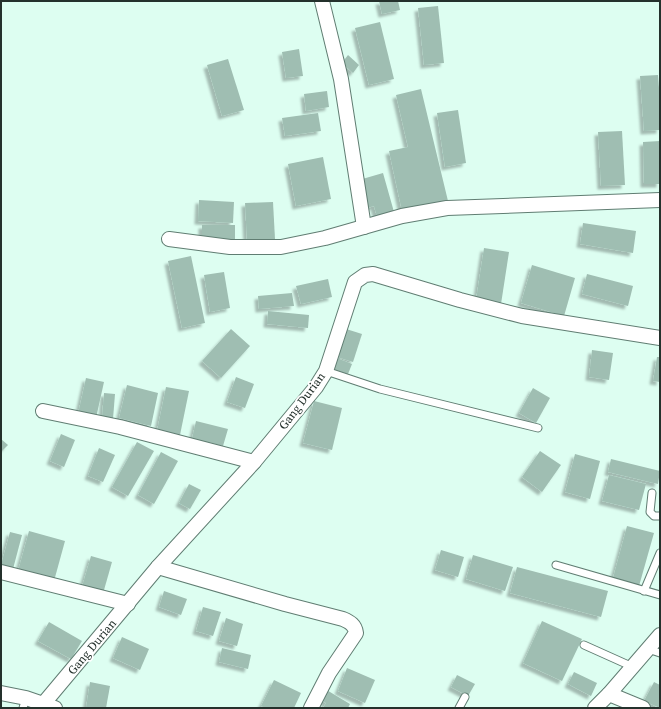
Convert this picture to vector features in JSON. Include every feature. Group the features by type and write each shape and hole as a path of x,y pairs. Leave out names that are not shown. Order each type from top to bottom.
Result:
{"street":[{"path":"322,1 341,79 364,227"},
{"path":"169,239 230,247 281,247 325,238 402,216 447,208 660,200"},
{"name":"Gang Durian","path":"50,706 158,567 254,462 316,387 326,371 355,282 365,275 373,274 460,300 522,316 660,338"},
{"path":"43,411 120,428 254,462"},
{"path":"158,567 351,622 356,633 321,686 312,708"},
{"path":"1,572 128,604"},
{"path":"602,703 633,667 654,651 660,634"},
{"path":"1,693 24,703 50,706"},
{"path":"602,703 643,708"}],"lane":[{"path":"326,371 380,389 538,428"},
{"path":"652,493 650,512 654,516 660,516"},
{"path":"644,591 660,553"},
{"path":"556,565 660,595"},
{"path":"584,645 633,667"},
{"path":"459,708 465,697"}],"building":[{"path":"379,1 398,1 400,10 382,14"},
{"path":"438,6 444,63 424,65 418,8"},
{"path":"380,22 394,79 369,85 355,28"},
{"path":"299,49 303,76 286,78 282,52"},
{"path":"348,55 359,65 353,73 342,63"},
{"path":"228,59 244,110 222,116 207,65"},
{"path":"658,75 660,130 644,131 640,76"},
{"path":"421,89 448,201 402,211 389,151 408,147 396,95"},
{"path":"327,91 329,107 306,111 304,94"},
{"path":"458,110 466,163 445,167 437,113"},
{"path":"318,113 321,131 285,136 282,118"},
{"path":"622,131 625,185 601,186 598,132"},
{"path":"660,141 660,184 644,184 643,142"},
{"path":"323,157 331,199 296,206 288,164"},
{"path":"383,173 394,212 377,217 374,206 367,208 359,180"},
{"path":"199,200 234,202 233,223 198,221"},
{"path":"273,202 275,239 247,240 245,203"},
{"path":"583,223 636,231 633,253 580,244"},
{"path":"202,225 235,225 235,243 202,243"},
{"path":"484,248 509,252 501,304 476,300"},
{"path":"191,256 205,323 182,328 168,261"},
{"path":"532,265 575,278 564,316 521,303"},
{"path":"224,272 230,308 210,312 204,275"},
{"path":"587,274 633,286 628,306 582,294"},
{"path":"328,279 332,297 301,304 296,286"},
{"path":"292,293 294,306 259,309 258,296"},
{"path":"268,311 309,315 308,328 267,324"},
{"path":"343,328 362,334 353,362 334,356"},
{"path":"231,329 250,346 221,378 202,361"},
{"path":"592,350 613,353 609,380 589,377"},
{"path":"334,357 352,364 348,374 330,368"},
{"path":"657,357 660,357 660,382 653,381"},
{"path":"236,377 254,384 245,408 227,402"},
{"path":"86,378 104,382 96,418 78,414"},
{"path":"127,385 158,393 151,426 119,418"},
{"path":"166,387 189,391 180,435 157,431"},
{"path":"533,388 550,398 536,423 519,413"},
{"path":"104,393 115,394 113,419 102,418"},
{"path":"314,401 342,408 332,450 303,443"},
{"path":"196,421 228,429 223,446 209,442 208,448 191,443"},
{"path":"61,434 75,440 64,467 50,461"},
{"path":"1,439 8,445 1,452"},
{"path":"137,442 154,451 128,496 112,487"},
{"path":"99,448 115,455 103,482 88,476"},
{"path":"540,451 561,465 542,492 522,477"},
{"path":"161,452 178,461 154,504 138,495"},
{"path":"575,454 600,461 590,499 565,492"},
{"path":"611,459 660,471 658,484 608,472"},
{"path":"609,475 646,484 639,510 602,501"},
{"path":"189,484 201,490 190,509 179,503"},
{"path":"627,526 654,533 639,586 613,578"},
{"path":"29,531 65,541 54,581 18,571"},
{"path":"10,532 22,535 13,569 1,565"},
{"path":"441,550 464,557 458,577 435,570"},
{"path":"473,555 513,567 505,591 466,579"},
{"path":"91,556 112,562 102,597 81,590"},
{"path":"517,567 608,591 601,617 510,593"},
{"path":"164,591 187,599 181,615 159,607"},
{"path":"203,607 221,612 213,636 196,631"},
{"path":"226,618 243,624 237,646 219,641"},
{"path":"542,621 582,639 562,681 523,663"},
{"path":"49,622 82,641 71,659 38,641"},
{"path":"122,637 149,649 140,670 113,658"},
{"path":"222,648 251,655 248,669 219,662"},
{"path":"347,668 375,680 365,703 338,691"},
{"path":"574,672 597,683 591,696 568,684"},
{"path":"457,675 475,684 468,696 451,687"},
{"path":"274,680 301,693 294,708 266,708 261,706"},
{"path":"90,682 110,686 106,708 86,708"},
{"path":"654,682 660,685 660,708 644,701"},
{"path":"325,689 350,704 348,708 323,708 326,703 320,699"}]}
